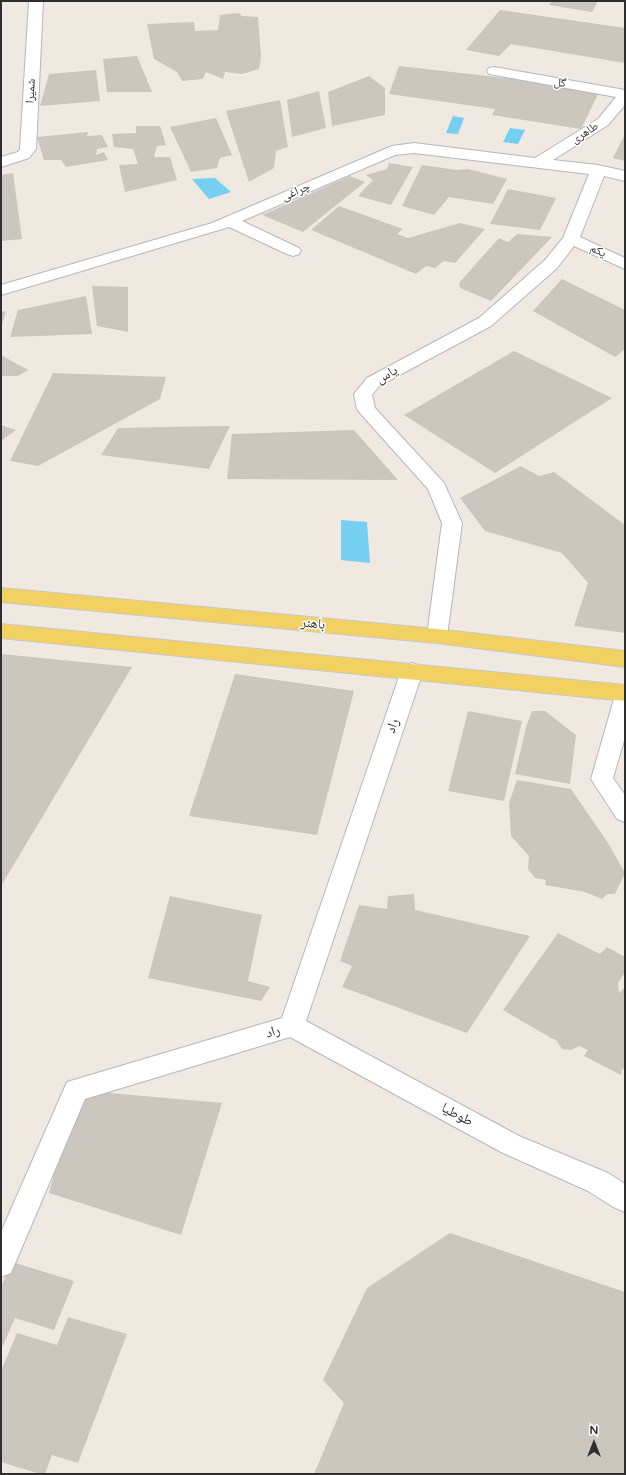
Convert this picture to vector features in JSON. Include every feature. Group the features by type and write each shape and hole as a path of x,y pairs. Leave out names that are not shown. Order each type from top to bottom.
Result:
{"main road":[{"name":"باهنر","path":"1,595 437,636 625,659"},
{"path":"1,631 625,693"}],"street":[{"name":"شمیرا","path":"1,162 24,155 28,149 36,1"},
{"name":"گل","path":"494,72 625,95"},
{"name":"طاهری","path":"538,163 603,122 625,95"},
{"path":"609,115 625,118"},
{"name":"چراغی","path":"1,290 48,278 228,221 392,150 414,148 598,170 625,176"},
{"name":"یاس","path":"437,636 452,523 437,487 366,409 363,394 373,382 484,322 551,264 571,239 598,170"},
{"path":"228,221 294,251"},
{"name":"یکم","path":"571,239 625,264"},
{"name":"راد","path":"1,1264 76,1090 292,1026 412,671"},
{"path":"625,699 602,779 625,813"},
{"name":"طوطیا","path":"292,1026 510,1144 598,1182 625,1200"}],"water":[{"path":"453,116 464,118 458,134 446,133"},
{"path":"510,128 525,130 518,144 503,142"},
{"path":"215,178 231,192 209,199 192,179"},
{"path":"341,520 367,522 370,563 341,560"}],"building":[{"path":"552,1 598,1 592,12 549,5"},
{"path":"500,10 625,28 625,63 511,44 499,56 466,50"},
{"path":"239,13 242,16 258,17 261,56 259,69 242,74 225,72 223,79 206,72 203,79 182,81 177,72 154,59 147,24 194,22 195,31 218,30 220,15"},
{"path":"137,56 152,92 107,92 103,59"},
{"path":"399,66 514,79 598,94 581,129 492,115 495,109 389,94"},
{"path":"96,70 100,101 40,106 49,74"},
{"path":"369,76 385,88 385,115 332,126 328,92"},
{"path":"319,91 326,128 292,137 287,100"},
{"path":"280,100 288,147 276,151 274,168 249,182 226,111"},
{"path":"216,118 232,155 220,158 217,168 191,172 170,127"},
{"path":"136,126 160,126 166,145 157,146 154,157 170,157 177,180 125,192 119,165 138,164 133,149 114,147 112,134 136,133"},
{"path":"88,132 87,136 102,135 108,147 97,149 96,155 104,152 108,160 66,167 61,160 44,160 37,137"},
{"path":"625,134 625,161 613,158"},
{"path":"389,163 413,167 391,205 358,196 373,180 366,175 387,169"},
{"path":"422,165 457,170 468,169 507,179 493,204 449,197 434,215 402,206"},
{"path":"13,173 22,239 1,241 1,175"},
{"path":"350,176 365,182 303,232 262,215"},
{"path":"508,189 556,198 540,230 490,224"},
{"path":"339,206 403,229 397,234 408,238 460,223 485,229 455,263 444,261 435,268 426,266 416,274 311,230"},
{"path":"517,234 552,237 491,301 460,288 459,283 499,238 508,242"},
{"path":"562,279 625,310 625,349 615,357 533,311"},
{"path":"92,286 128,287 128,332 97,326"},
{"path":"86,296 92,334 10,337 18,310"},
{"path":"6,311 1,328 1,312"},
{"path":"514,351 612,398 495,473 404,415"},
{"path":"1,355 28,370 18,376 1,376"},
{"path":"53,373 166,377 160,399 38,466 10,461"},
{"path":"1,425 16,430 1,441"},
{"path":"230,426 209,469 101,455 118,428"},
{"path":"354,430 398,480 227,479 232,434"},
{"path":"521,466 539,476 554,472 625,525 625,633 574,626 588,583 562,553 485,531 460,498"},
{"path":"1,654 132,667 1,886"},
{"path":"235,674 354,691 317,835 189,816"},
{"path":"468,711 522,721 504,801 448,791"},
{"path":"532,711 545,711 576,735 570,784 515,774 526,727"},
{"path":"517,780 571,789 608,843 625,873 615,894 607,894 602,899 585,892 545,885 546,880 535,878 528,869 529,856 511,836 509,803"},
{"path":"414,894 415,910 530,936 467,1033 342,987 352,966 340,961 359,905 387,909 388,896"},
{"path":"170,896 262,915 248,981 270,987 261,1001 148,978"},
{"path":"558,933 600,954 607,947 625,957 625,972 618,983 619,993 625,987 625,1069 622,1069 621,1075 584,1056 588,1050 579,1046 571,1050 562,1049 556,1040 503,1010"},
{"path":"76,1090 222,1103 181,1235 49,1193"},
{"path":"450,1233 625,1292 625,1474 314,1474 344,1403 323,1380 367,1288"},
{"path":"12,1262 74,1281 54,1330 15,1318 1,1350 1,1287"},
{"path":"68,1317 127,1334 78,1463 52,1455 45,1474 40,1474 1,1462 1,1371 17,1333 57,1345"}]}
